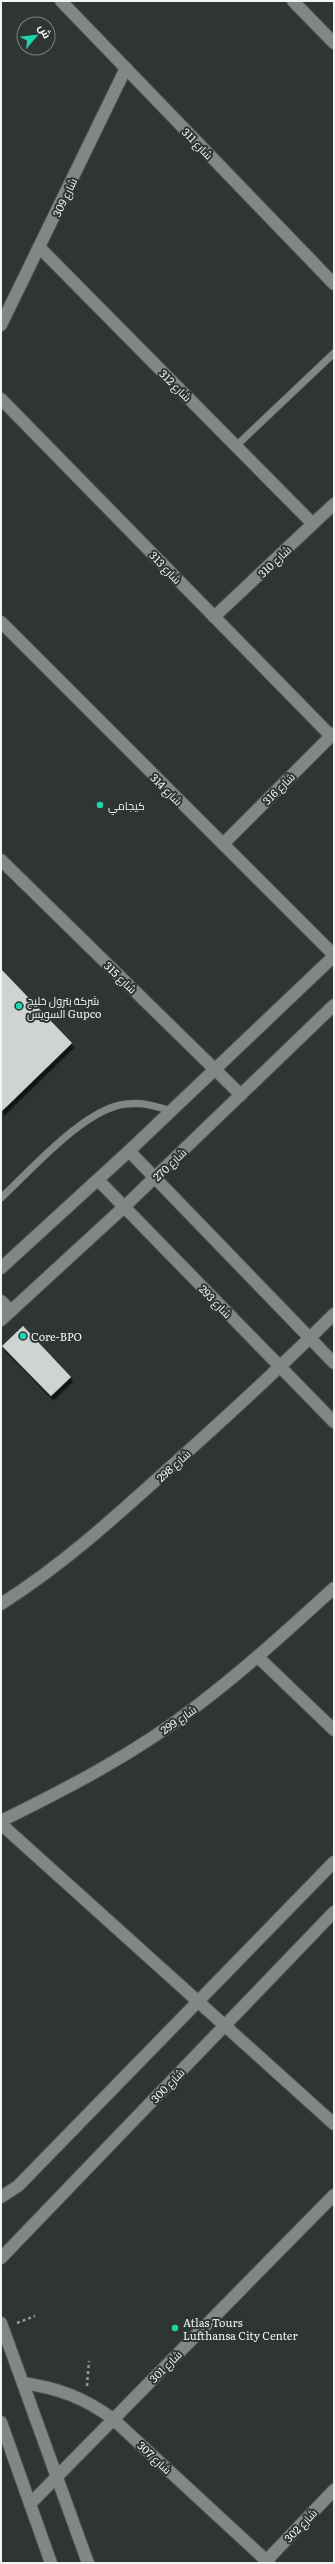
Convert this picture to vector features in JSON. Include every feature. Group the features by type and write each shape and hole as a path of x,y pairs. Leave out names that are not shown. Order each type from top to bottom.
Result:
{"street":[{"name":"شارع 311","path":"61,1 334,284"},
{"path":"293,1 334,43"},
{"name":"شارع 309","path":"1,325 126,68"},
{"name":"شارع 312","path":"39,247 313,524"},
{"name":"شارع 313","path":"1,399 214,617 332,734"},
{"name":"شارع 310","path":"214,617 334,504"},
{"name":"شارع 314","path":"1,622 334,956"},
{"name":"شارع 316","path":"223,844 332,734"},
{"name":"شارع 315","path":"1,860 241,1095"},
{"path":"1,1268 216,1070 334,956"},
{"name":"شارع 270","path":"1,1320 155,1178 334,1005"},
{"path":"129,1151 334,1363"},
{"name":"شارع 293","path":"98,1180 334,1422"},
{"path":"1,1301 11,1311"},
{"name":"شارع 298","path":"1,1604 35,1582 94,1536 281,1368 334,1314"},
{"name":"شارع 299","path":"1,1823 65,1790 130,1752 193,1709 258,1657 334,1588"},
{"path":"258,1657 334,1730"},
{"path":"1,1823 334,2124"},
{"path":"1,2197 18,2186 334,1862"},
{"name":"شارع 300","path":"1,2258 334,1912"},
{"name":"شارع 301","path":"30,2504 334,2195"},
{"path":"1,2323 88,2563"},
{"name":"شارع 307","path":"23,2383 70,2393 86,2401 113,2419 268,2562"},
{"path":"1,2422 51,2563"},
{"name":"شارع 302","path":"268,2562 334,2490"}],"lane":[{"path":"236,446 334,352"},
{"path":"1,1198 84,1121 104,1109 126,1104 149,1104 171,1111"}],"path":[{"path":"86,2401 89,2361"}],"building":[{"name":"شركة بترول خليج السويس Gupco","path":"1,969 72,1043 1,1112"},
{"path":"23,1326 71,1377 51,1396 2,1346"}],"place":[{"name":"كيجامي","path":"100,805"},
{"name":"شركة بترول خليج السويس Gupco","path":"19,1006"},
{"name":"Core-BPO","path":"23,1336"},
{"name":"Atlas Tours Lufthansa City Center","path":"175,2328"}]}
